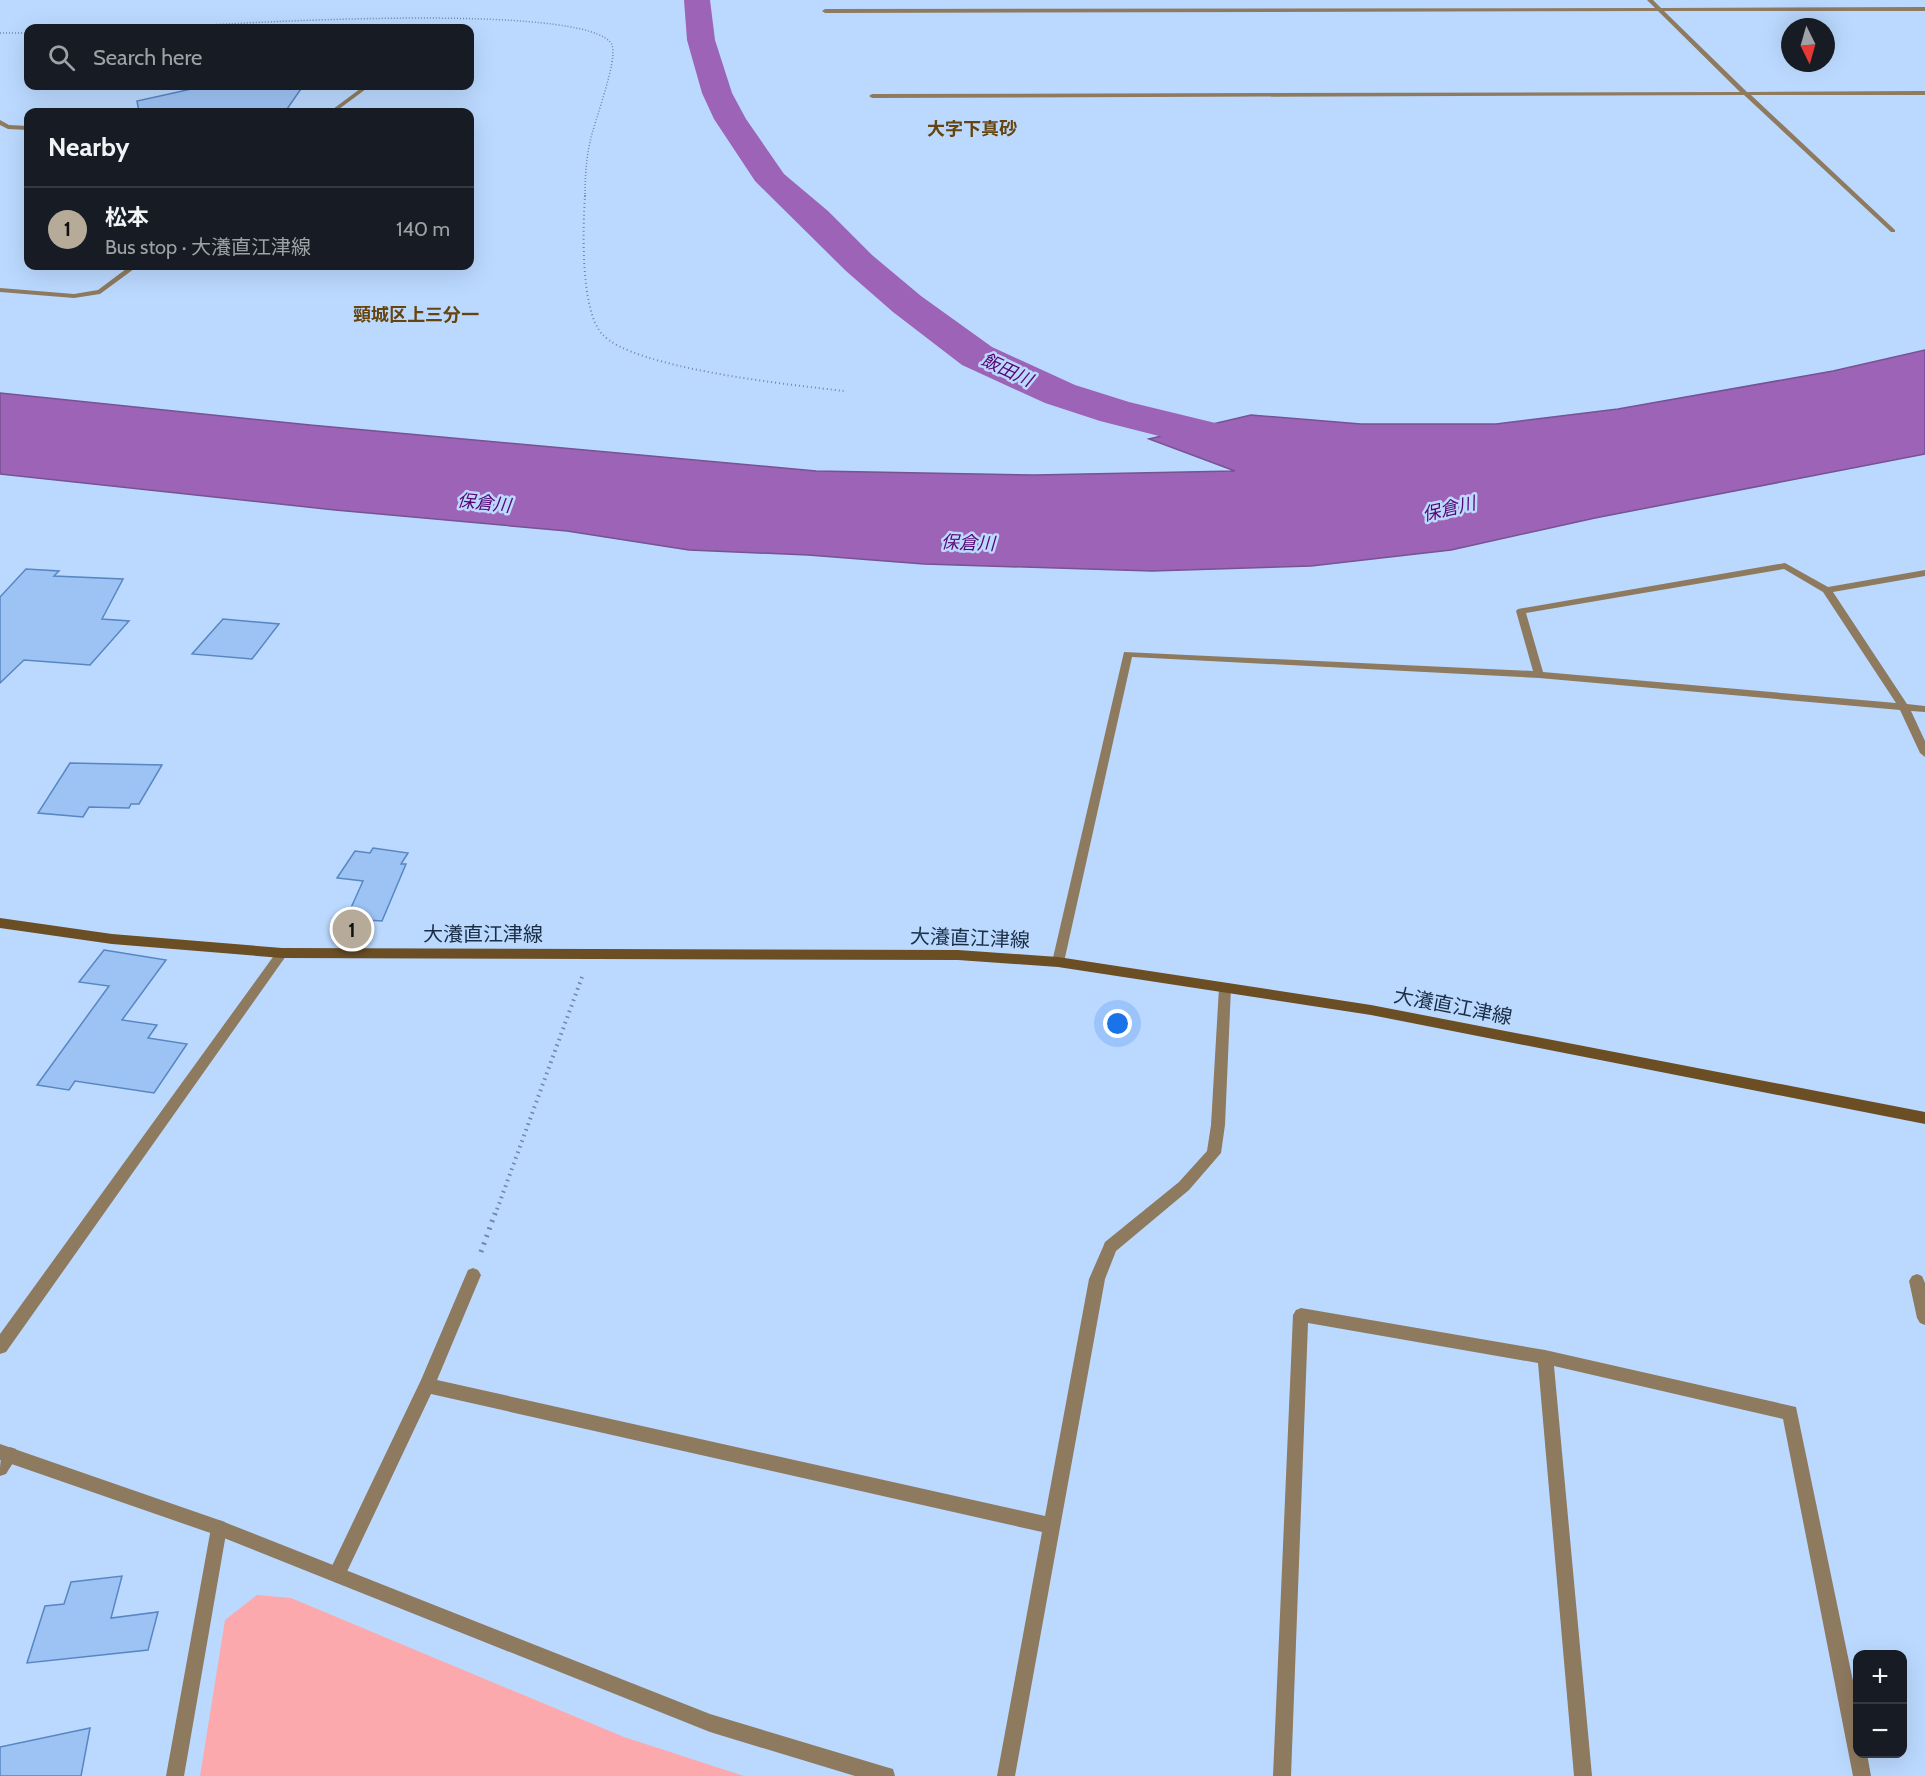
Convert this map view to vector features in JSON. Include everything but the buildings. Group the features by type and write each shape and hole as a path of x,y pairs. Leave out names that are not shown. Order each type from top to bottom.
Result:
{"main road":[{"name":"大瀁直江津線","path":"0,923 112,939 282,953 957,955 1058,962 1371,1010 1925,1118"}],"street":[{"path":"1650,0 1744,93 1893,231"},
{"path":"825,11 1925,9"},
{"path":"337,108 362,90"},
{"path":"872,96 1925,93"},
{"path":"0,122 8,127 24,128"},
{"path":"0,290 74,296 100,292 129,270"},
{"path":"1539,675 1521,612 1785,566 1827,591 1904,707 1925,753"},
{"path":"1827,591 1925,573"},
{"path":"1058,962 1128,654 1539,675 1925,709"},
{"path":"0,1347 282,953"},
{"path":"1006,1776 1097,1279 1110,1247 1184,1186 1214,1153 1218,1125 1225,988"},
{"path":"337,1574 427,1385 473,1275"},
{"path":"1917,1281 1925,1318"},
{"path":"1282,1776 1301,1315 1545,1357 1790,1413 1853,1728"},
{"path":"1545,1357 1584,1776"},
{"path":"427,1385 1052,1526"},
{"path":"3,1458 219,1528 710,1723 886,1776"},
{"path":"175,1776 219,1528"},
{"path":"1859,1758 1862,1776"}],"path":[{"path":"218,24 364,14"},
{"path":"584,25 603,34 611,42 613,49 589,147 585,231 587,297 594,321 602,333 629,349 665,361 723,373 844,392"},
{"path":"0,33 24,33"},
{"path":"473,1275 591,954"}],"shaded area":[{"path":"257,1595 291,1598 624,1737 744,1776 200,1776 225,1620"}],"water":[{"name":"保倉川","path":"1925,350 1925,454 1595,518 1451,550 1311,566 1152,571 924,564 808,555 689,550 567,531 335,510 0,474 0,393 310,425 816,471 1035,475 1235,471 1149,439 1251,415 1361,424 1496,424 1618,409 1833,371"}],"waterway":[{"name":"飯田川","path":"697,0 701,40 717,93 730,119 772,181 815,219 859,263 907,304 977,356 1060,394 1115,412 1273,451"}],"place":[{"name":"松本","path":"352,929"}],"district":[{"name":"大字下真砂","path":"972,129"},
{"name":"頸城区上三分一","path":"416,315"}]}
